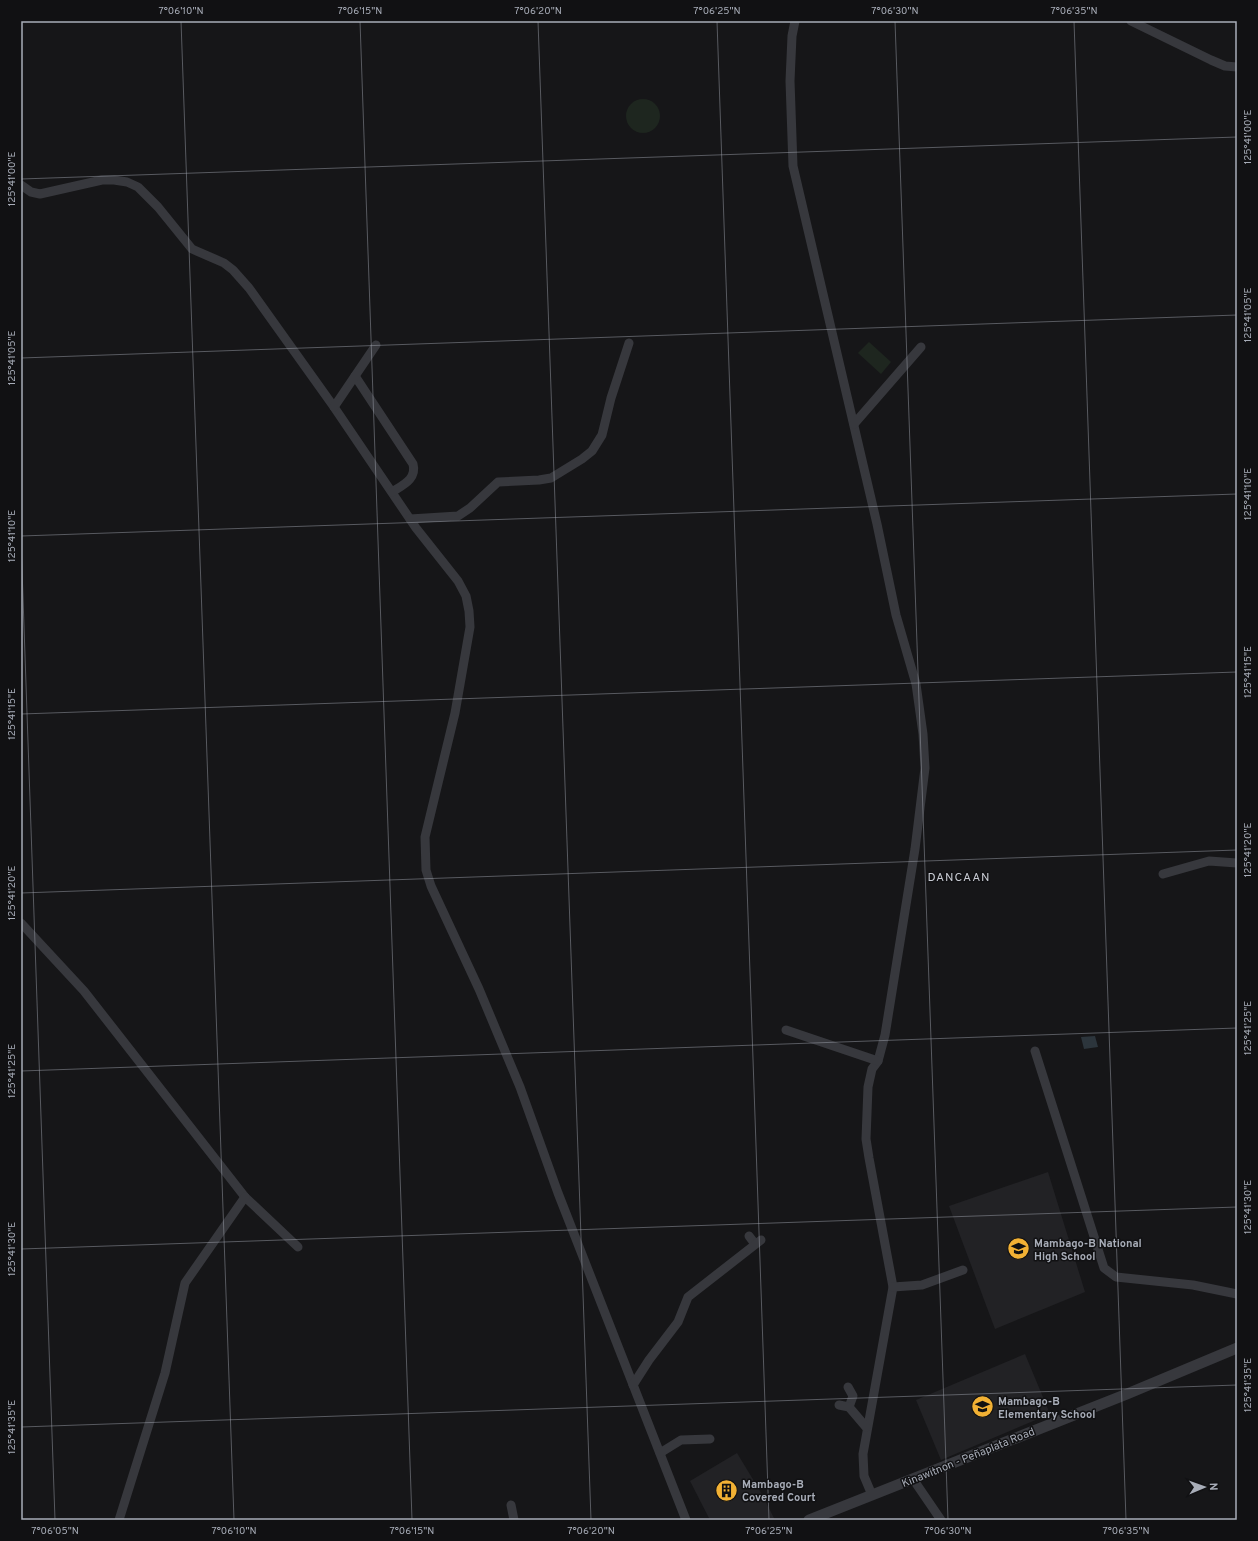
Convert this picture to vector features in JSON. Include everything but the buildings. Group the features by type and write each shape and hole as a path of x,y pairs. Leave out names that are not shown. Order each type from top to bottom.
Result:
{"street":[{"path":"795,21 792,36 790,81 793,166 878,524 896,615 916,684 924,734 924,768 915,849 892,994 885,1034 878,1061 872,1069 868,1087 866,1139 893,1287 884,1344 866,1427 862,1463 864,1476 872,1495"},
{"path":"1131,21 1218,63 1225,66 1237,67"},
{"path":"21,185 31,192 40,194 90,182 114,180 127,182 138,188 158,207 192,249 224,263 233,270 248,288 334,407 410,519 458,581 466,596 470,627 455,714 425,837 426,870 431,886 479,989 520,1087 558,1193 686,1520"},
{"path":"410,519 458,516 470,508 498,482 551,478 592,451 602,435 611,398 629,343"},
{"path":"334,407 376,345"},
{"path":"854,424 921,347"},
{"path":"355,376 413,464 414,469 411,478 392,492"},
{"path":"1163,874 1209,861 1237,862"},
{"path":"21,922 84,991 245,1197 298,1247"},
{"path":"786,1030 878,1061"},
{"path":"1035,1051 1104,1268 1116,1277 1193,1285 1237,1294"},
{"path":"119,1520 167,1366 182,1294 186,1283 245,1197"},
{"path":"633,1385 649,1360 678,1322 688,1297 758,1242 749,1236"},
{"path":"893,1287 922,1285 962,1270"},
{"name":"Kinawitnon - Peñaplata Road","path":"809,1520 1127,1394 1237,1348"},
{"path":"848,1387 853,1396 849,1406"},
{"path":"839,1405 849,1406 866,1427"},
{"path":"660,1453 681,1440 710,1439"},
{"path":"913,1479 941,1520"},
{"path":"511,1505 514,1520"}],"shaded area":[{"path":"643,99 655,104 660,116 655,128 643,133 631,128 626,116 631,104"},
{"path":"869,342 891,362 881,374 858,353"},
{"path":"1095,1036 1098,1047 1084,1049 1081,1037"},
{"name":"Mambago-B National High School","path":"1048,1172 1085,1292 995,1329 949,1206"},
{"name":"Mambago-B Elementary School","path":"1025,1354 1050,1414 941,1460 916,1400"},
{"path":"737,1453 760,1491 775,1520 710,1520 690,1481"}],"place":[{"name":"Mambago-B National High School","path":"1019,1249"},
{"name":"Mambago-B Elementary School","path":"983,1407"},
{"name":"Mambago-B Covered Court","path":"727,1490"}],"district":[{"name":"DANCAAN","path":"959,877"}]}
